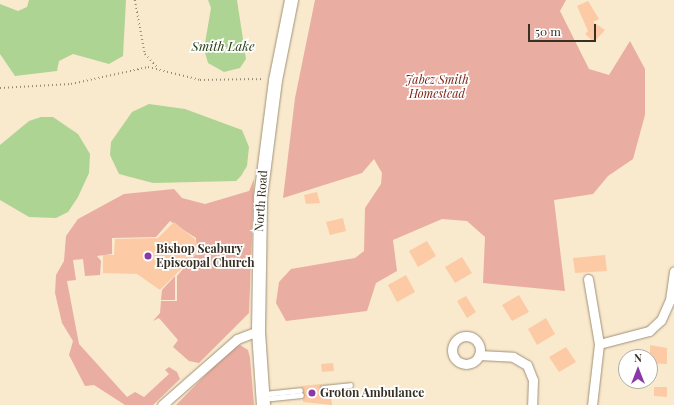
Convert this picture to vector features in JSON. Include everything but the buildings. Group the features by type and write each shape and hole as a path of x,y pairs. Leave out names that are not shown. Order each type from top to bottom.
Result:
{"main road":[{"name":"North Road","path":"263,399 258,331 258,227 275,80 291,0"}],"street":[{"path":"599,344 649,331 661,320 670,300 674,271"},
{"path":"588,279 599,344 592,405"},
{"path":"162,405 237,339 258,331"},
{"path":"479,355 513,357 527,365 533,380 532,405"}],"lane":[{"path":"323,391 350,388"},
{"path":"263,399 301,393"}],"path":[{"path":"135,0 145,54 157,67"},
{"path":"0,88 71,84 157,67 200,80 275,80"}],"green space":[{"name":"Jabez Smith Homestead","path":"315,0 566,0 560,11 589,69 609,75 630,41 645,69 645,115 633,159 608,176 593,194 554,200 565,291 483,283 485,237 467,221 442,219 393,240 397,271 376,283 367,311 286,321 276,303 279,282 291,269 355,258 364,251 365,208 381,184 382,173 374,159 362,173 283,198 295,98"},
{"path":"254,179 249,313 199,363 189,361 173,347 178,340 159,318 153,321 160,313 161,301 177,301 177,276 197,253 196,238 170,221 156,237 112,238 112,254 97,256 101,261 100,275 85,276 83,259 73,260 76,280 67,281 79,344 127,397 135,392 144,397 169,374 165,370 169,367 177,372 180,379 153,405 125,405 94,385 85,386 69,355 73,341 62,323 55,293 56,275 64,261 66,236 78,219 124,194 174,189 182,198 205,204 249,191"},
{"path":"175,276 175,300 161,300 162,290"},
{"path":"240,345 248,350 250,358 254,405 176,405 232,348"}],"water":[{"path":"29,0 126,0 123,56 109,64 73,54 59,61 57,71 15,76 0,54 0,4 18,11 27,7"},
{"name":"Smith Lake","path":"208,0 237,0 246,59 240,68 224,72 208,63 204,49 211,8"},
{"path":"149,104 185,109 242,130 249,147 247,166 241,176 236,181 153,183 119,174 110,155 111,142 132,112"},
{"path":"41,117 53,117 78,134 90,154 89,173 78,197 68,212 56,218 29,217 0,200 0,145 29,121"}],"place":[{"name":"Bishop Seabury Episcopal Church","path":"148,256"},
{"name":"Groton Ambulance","path":"312,393"}]}
